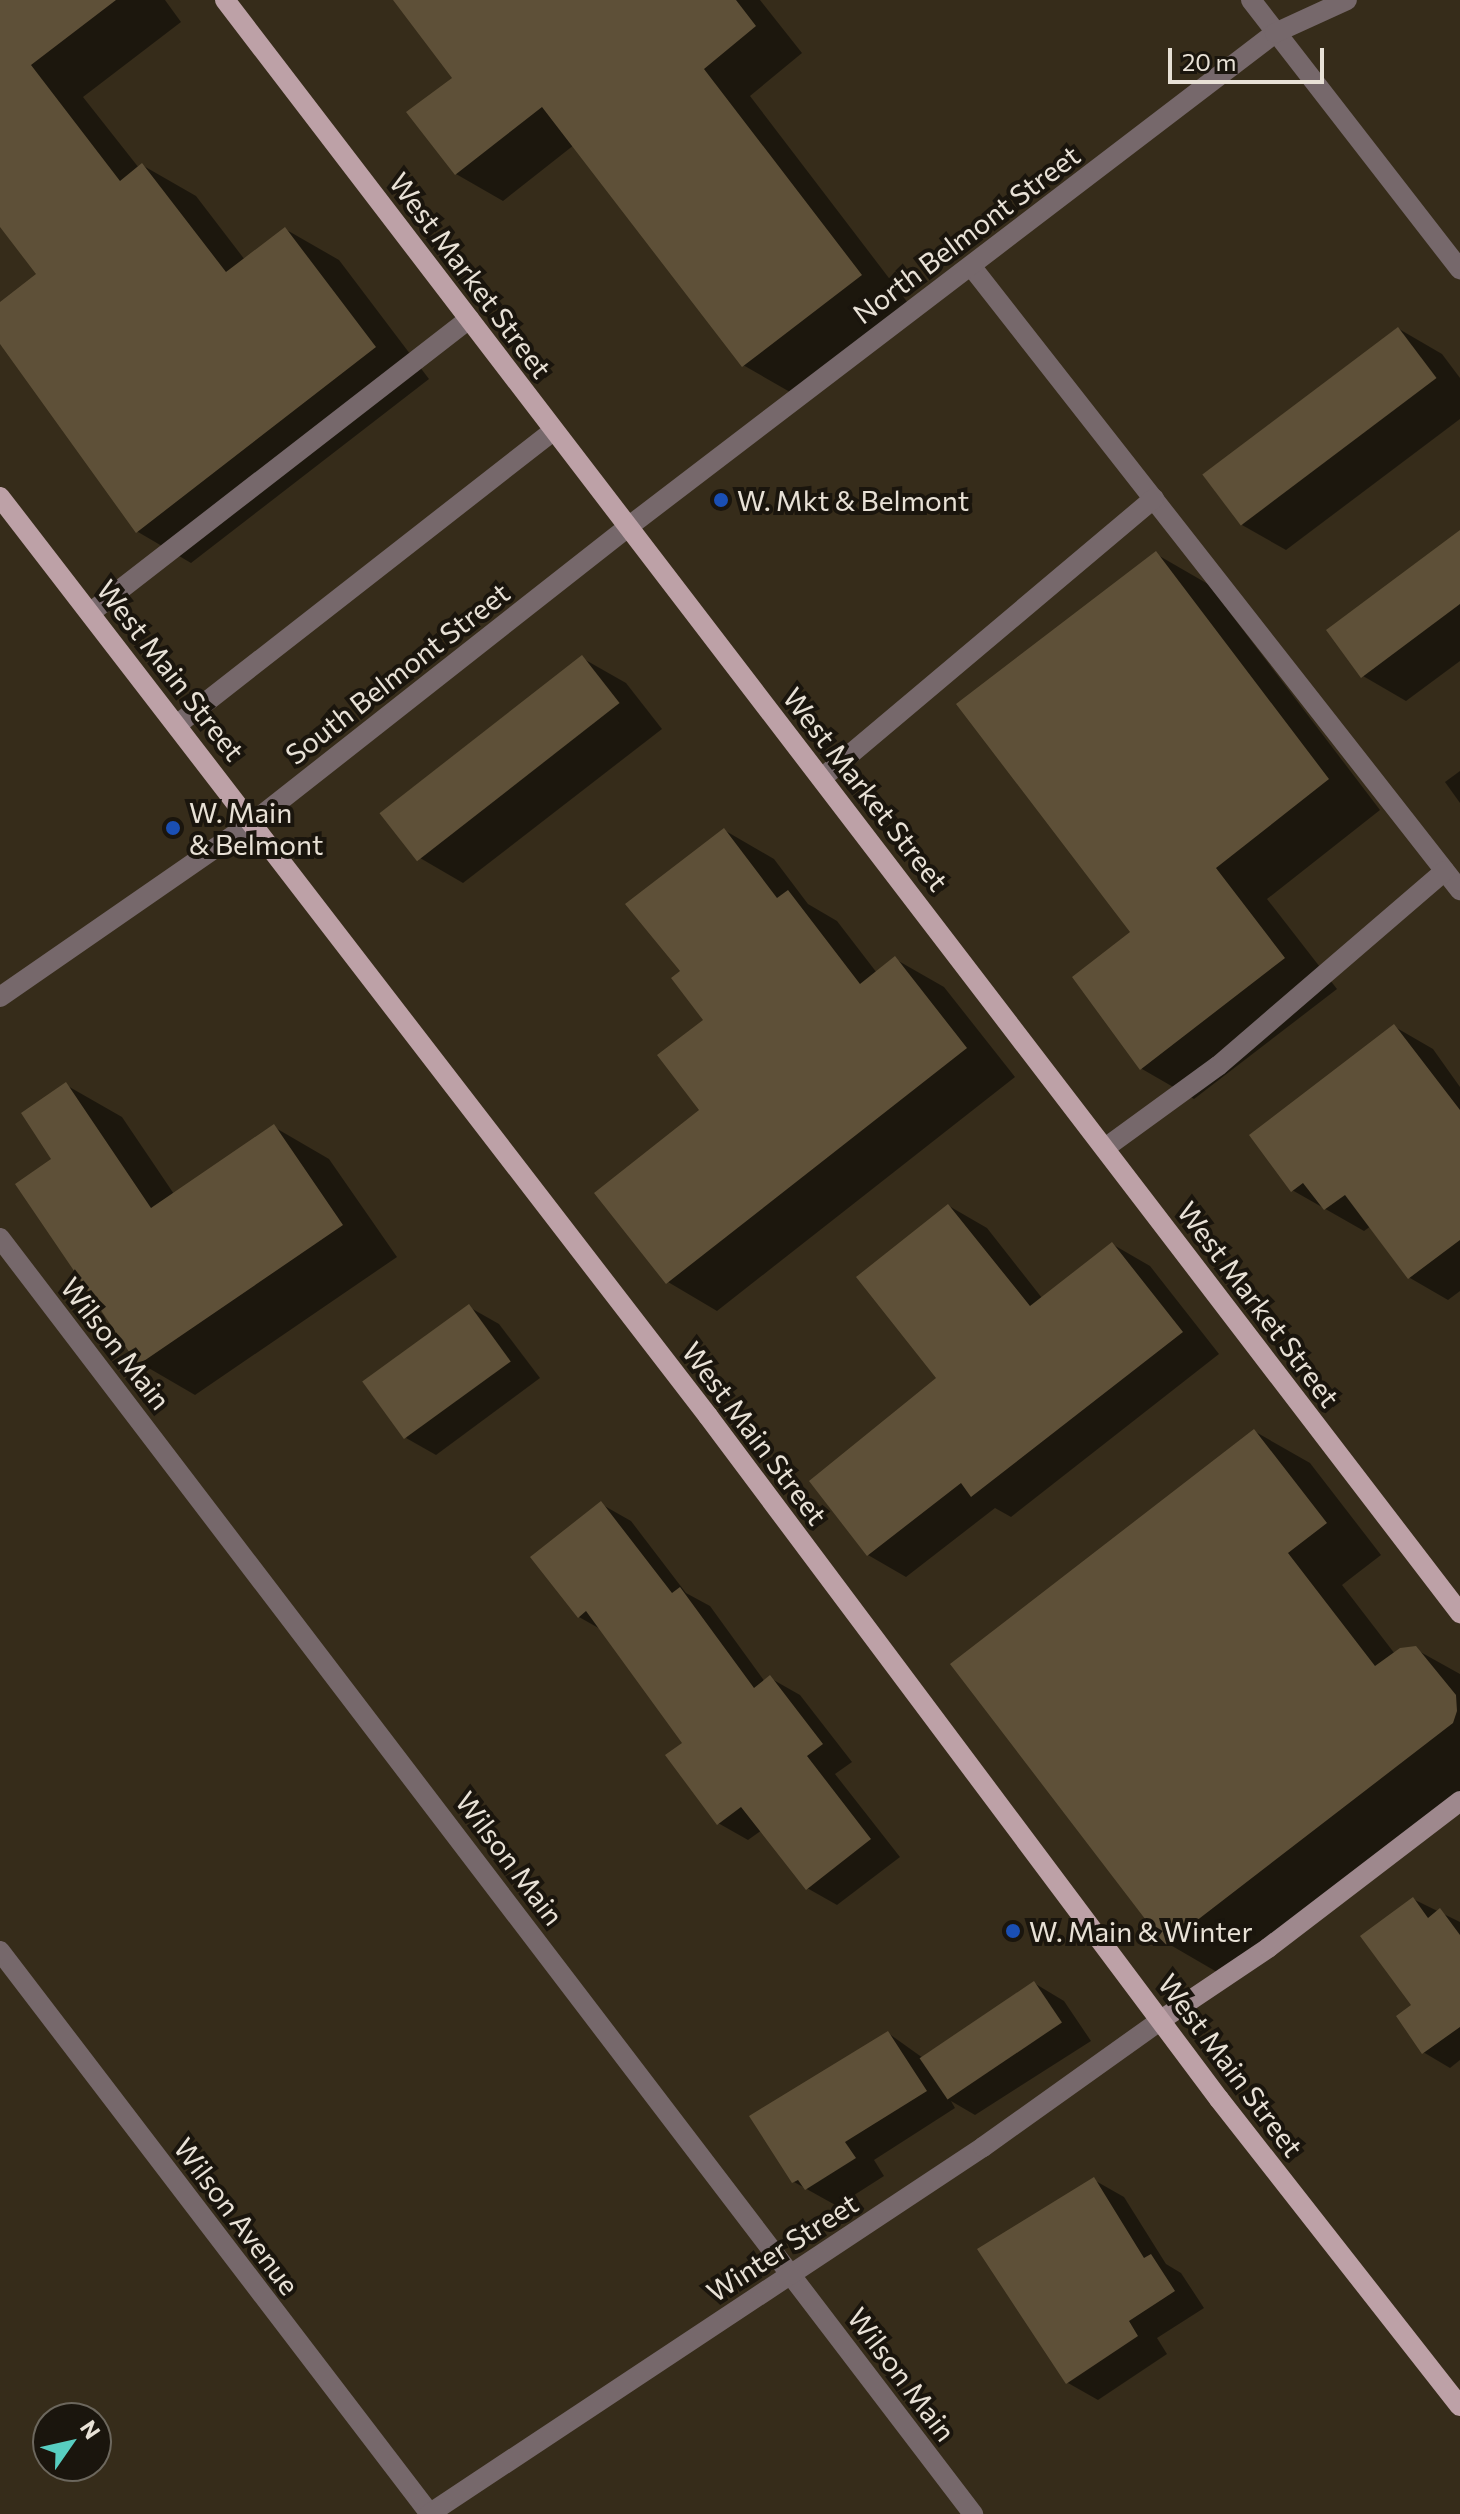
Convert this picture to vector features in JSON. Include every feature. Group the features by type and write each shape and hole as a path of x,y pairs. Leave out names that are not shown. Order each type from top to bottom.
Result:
{"main road":[{"name":"West Market Street","path":"225,0 1460,1613"},
{"name":"West Main Street","path":"0,497 253,822 1161,2020 1460,2406"},
{"path":"1161,2020 1268,1948 1460,1801"}],"street":[{"path":"1251,0 1460,269"},
{"name":"North Belmont Street","path":"628,527 1275,33 1347,0"},
{"path":"971,266 1460,890"},
{"path":"90,613 469,319"},
{"path":"178,724 554,430"},
{"path":"822,778 1154,498"},
{"name":"South Belmont Street","path":"0,997 253,822 628,527"},
{"path":"1105,1148 1218,1066 1445,871"},
{"name":"Wilson Main","path":"0,1238 973,2514"},
{"name":"Wilson Avenue","path":"0,1951 429,2514"},
{"name":"Winter Street","path":"429,2514 791,2274 1161,2020"}],"building":[{"path":"0,0 116,0 31,65 120,181 142,163 226,272 285,227 376,347 136,533 0,344 0,302 36,274 0,227"},
{"path":"393,0 736,0 756,26 704,69 862,275 742,367 542,107 455,175 406,112 452,78"},
{"path":"1398,327 1437,378 1241,526 1202,474"},
{"path":"1460,530 1460,604 1361,678 1326,630"},
{"path":"1156,551 1329,779 1216,868 1285,958 1140,1070 1072,977 1130,932 956,704"},
{"path":"582,655 620,703 417,861 379,813"},
{"path":"724,828 777,898 788,890 860,984 895,956 967,1048 666,1284 594,1193 699,1110 657,1055 703,1020 671,978 680,971 625,904"},
{"path":"1394,1024 1460,1110 1460,1240 1408,1279 1345,1195 1324,1210 1303,1183 1291,1192 1249,1135"},
{"path":"66,1082 151,1208 274,1124 343,1225 138,1365 15,1184 51,1159 21,1113"},
{"path":"948,1204 1030,1306 1112,1242 1183,1332 971,1497 961,1483 867,1556 809,1481 936,1378 856,1277"},
{"path":"469,1304 511,1361 404,1439 362,1382"},
{"path":"1254,1429 1327,1523 1288,1553 1375,1666 1400,1648 1416,1646 1456,1695 1457,1711 1453,1723 1165,1945 950,1664"},
{"path":"601,1501 672,1593 680,1587 754,1688 770,1675 823,1744 807,1756 871,1839 806,1890 741,1807 717,1825 665,1755 682,1743 586,1611 578,1618 530,1557"},
{"path":"1413,1897 1428,1918 1440,1908 1460,1935 1460,2027 1422,2054 1396,2016 1411,2005 1360,1936"},
{"path":"1034,1981 1062,2022 948,2100 920,2058"},
{"path":"888,2031 927,2091 845,2142 856,2158 805,2190 798,2180 792,2183 749,2116"},
{"path":"1094,2177 1144,2258 1151,2254 1175,2291 1129,2321 1138,2336 1066,2384 977,2249"}],"place":[{"name":"W. Mkt & Belmont","path":"721,500"},
{"name":"W. Main & Belmont","path":"173,828"},
{"name":"W. Main & Winter","path":"1013,1931"}]}
